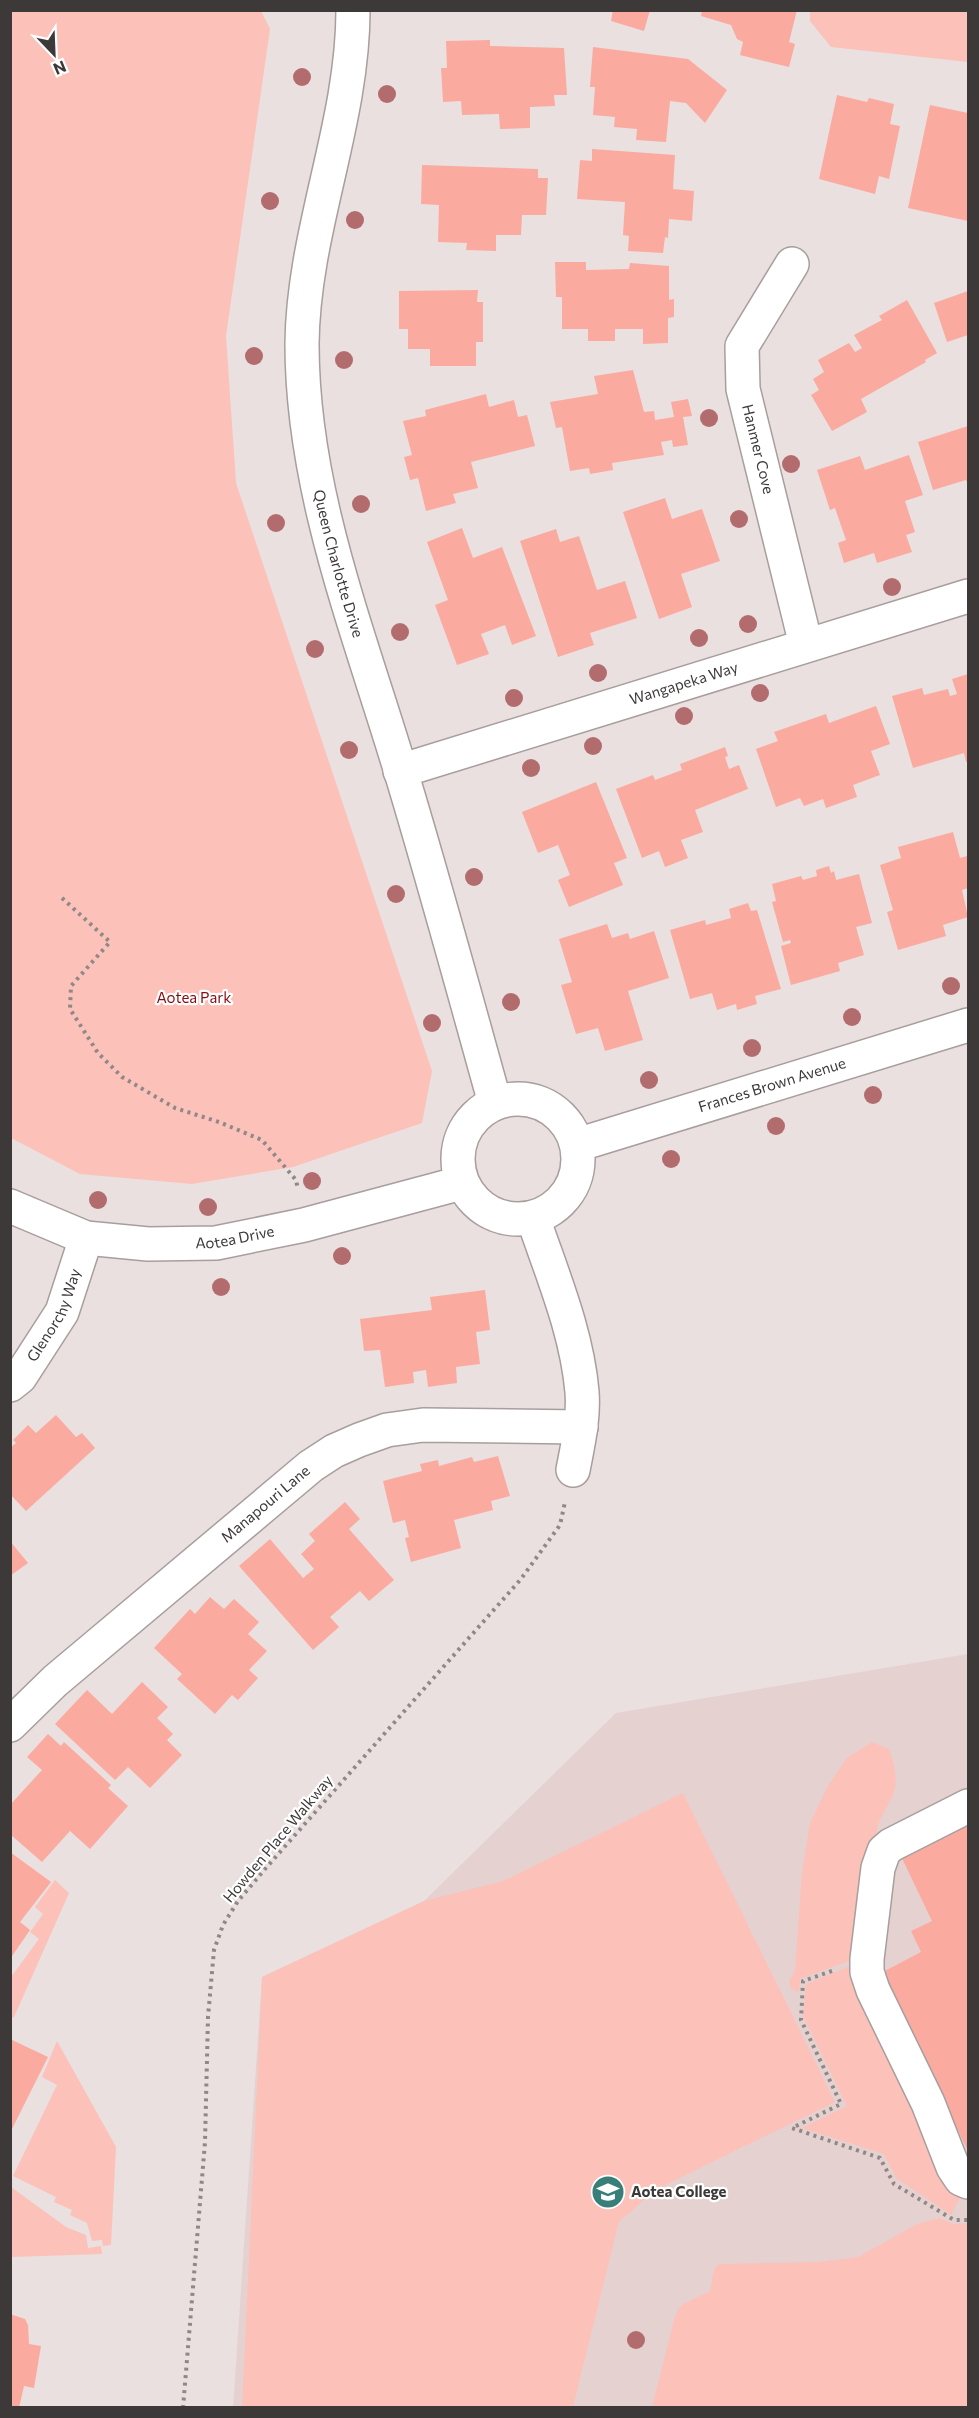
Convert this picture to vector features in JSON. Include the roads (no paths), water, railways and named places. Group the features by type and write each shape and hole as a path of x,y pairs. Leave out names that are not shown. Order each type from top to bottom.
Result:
{"street":[{"name":"Queen Charlotte Drive","path":"353,10 353,39 343,107 316,222 309,266 302,343 304,395 315,476 328,532 400,771 495,1103"},
{"name":"Hanmer Cove","path":"792,264 742,346 743,389 806,645"},
{"name":"Wangapeka Way","path":"400,771 969,596"},
{"name":"Frances Brown Avenue","path":"577,1145 969,1025"},
{"path":"512,1099 530,1099 546,1105 560,1115 571,1129 577,1145 579,1161 570,1191 560,1203 532,1218 515,1220 483,1209 470,1197 461,1182 457,1164 458,1145 466,1127 479,1112 495,1103 512,1099"},
{"name":"Aotea Drive","path":"10,1206 86,1238 148,1244 216,1243 304,1225 461,1182"},
{"path":"532,1218 560,1296 582,1391 581,1427 573,1470"},
{"name":"Glenorchy Way","path":"10,1385 20,1377 62,1312 86,1238"},
{"name":"Manapouri Lane","path":"10,1725 55,1681 311,1466 334,1451 387,1430 423,1425 581,1427"},
{"path":"969,1806 891,1845 884,1851 878,1868 867,1959 867,1972 873,1990 928,2103 953,2167 961,2179 969,2182"}],"place":[{"name":"Aotea College","path":"608,2192"}],"park label":[{"name":"Aotea Park","path":"194,998"}]}
